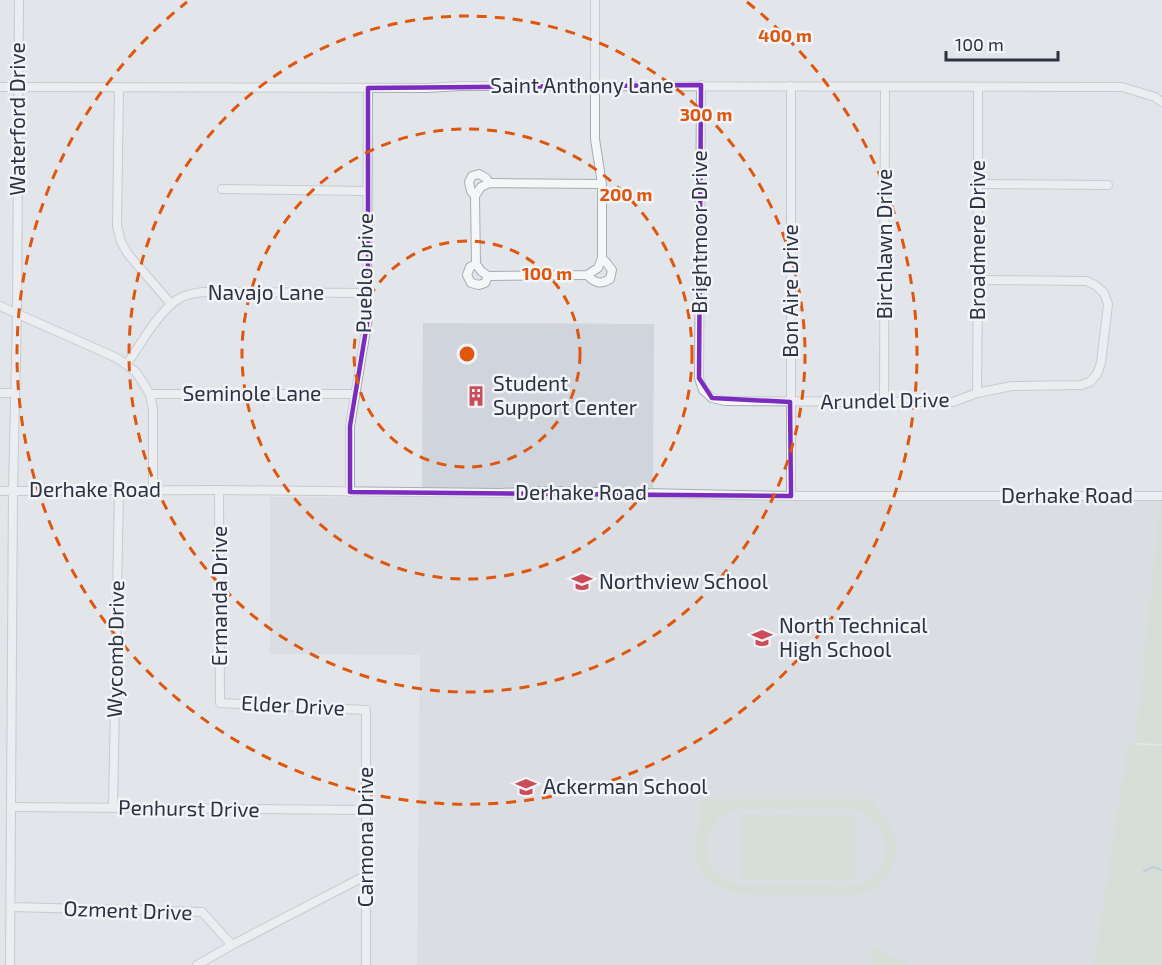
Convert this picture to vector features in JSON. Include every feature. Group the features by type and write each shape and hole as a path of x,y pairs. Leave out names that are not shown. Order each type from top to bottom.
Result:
{"street":[{"name":"Waterford Drive","path":"10,965 13,490 20,0"},
{"path":"489,183 479,174 472,176 469,182 475,196 476,264 480,271 488,276 587,275 598,268 602,260 602,184 595,140 595,0"},
{"name":"Saint Anthony Lane","path":"0,87 428,88 701,85 1122,87 1155,97 1162,102"},
{"name":"Brightmoor Drive","path":"699,378 701,85"},
{"name":"Bon Aire Drive","path":"791,86 791,496"},
{"path":"119,87 117,226 121,242 128,255 171,304 127,364"},
{"name":"Birchlawn Drive","path":"884,402 885,87"},
{"name":"Broadmere Drive","path":"976,393 978,87"},
{"name":"Pueblo Drive","path":"350,492 350,426 368,318 368,88"},
{"path":"475,196 482,187 489,183 602,184"},
{"path":"978,184 1108,185"},
{"path":"222,189 367,192"},
{"path":"587,275 594,282 602,284 610,279 612,270 602,260"},
{"path":"476,264 470,267 467,275 471,283 479,285 485,283 488,276"},
{"name":"Arundel Drive","path":"699,378 703,390 712,398 725,401 953,402 976,393 1012,386 1081,385 1090,382 1097,374 1101,363 1108,304 1104,293 1095,285 1086,281 978,280"},
{"name":"Navajo Lane","path":"171,304 181,297 203,292 367,294"},
{"path":"0,306 117,358 136,372 150,394 153,410 153,490"},
{"path":"0,393 15,393"},
{"name":"Seminole Lane","path":"150,394 354,394"},
{"name":"Wycomb Drive","path":"113,808 119,490"},
{"name":"Derhake Road","path":"0,491 219,490 500,493 548,491 791,496 1162,496"},
{"name":"Ermanda Drive","path":"219,490 220,703"},
{"name":"Elder Drive","path":"220,703 366,710"},
{"name":"Carmona Drive","path":"366,710 366,965"},
{"name":"Penhurst Drive","path":"11,807 366,810"},
{"path":"197,965 366,875"},
{"name":"Ozment Drive","path":"11,907 202,912 232,945"}],"highlighted area":[{"path":"701,85 699,378 712,398 790,402 791,496 350,492 350,426 368,318 368,88"}],"shaded area":[{"path":"423,323 654,324 653,489 422,489"},
{"path":"270,497 1148,500 1162,498 1135,743 1103,965 417,965 420,655 270,654"}],"green space":[{"path":"1162,499 1162,744 1135,743 1160,500"},
{"path":"1128,744 1162,746 1162,965 1094,965"},
{"path":"701,799 874,799 874,807 893,831 896,844 891,870 883,881 856,895 731,892 714,884 702,872 695,855 696,836 702,819","holes":["741,809 848,809 862,813 873,821 881,831 885,843 885,855 881,867 872,877 859,884 844,886 744,885 728,881 716,872 709,861 706,848 708,835 714,823 725,814"]},
{"path":"741,814 855,815 855,880 741,880"},
{"path":"872,946 906,963 909,965 872,965"}],"waterway":[{"path":"1144,871 1153,867 1162,870"}],"place":[{"name":"Student Support Center","path":"476,396"},
{"name":"Northview School","path":"582,582"},
{"name":"North Technical High School","path":"762,638"},
{"name":"Ackerman School","path":"526,787"}]}
